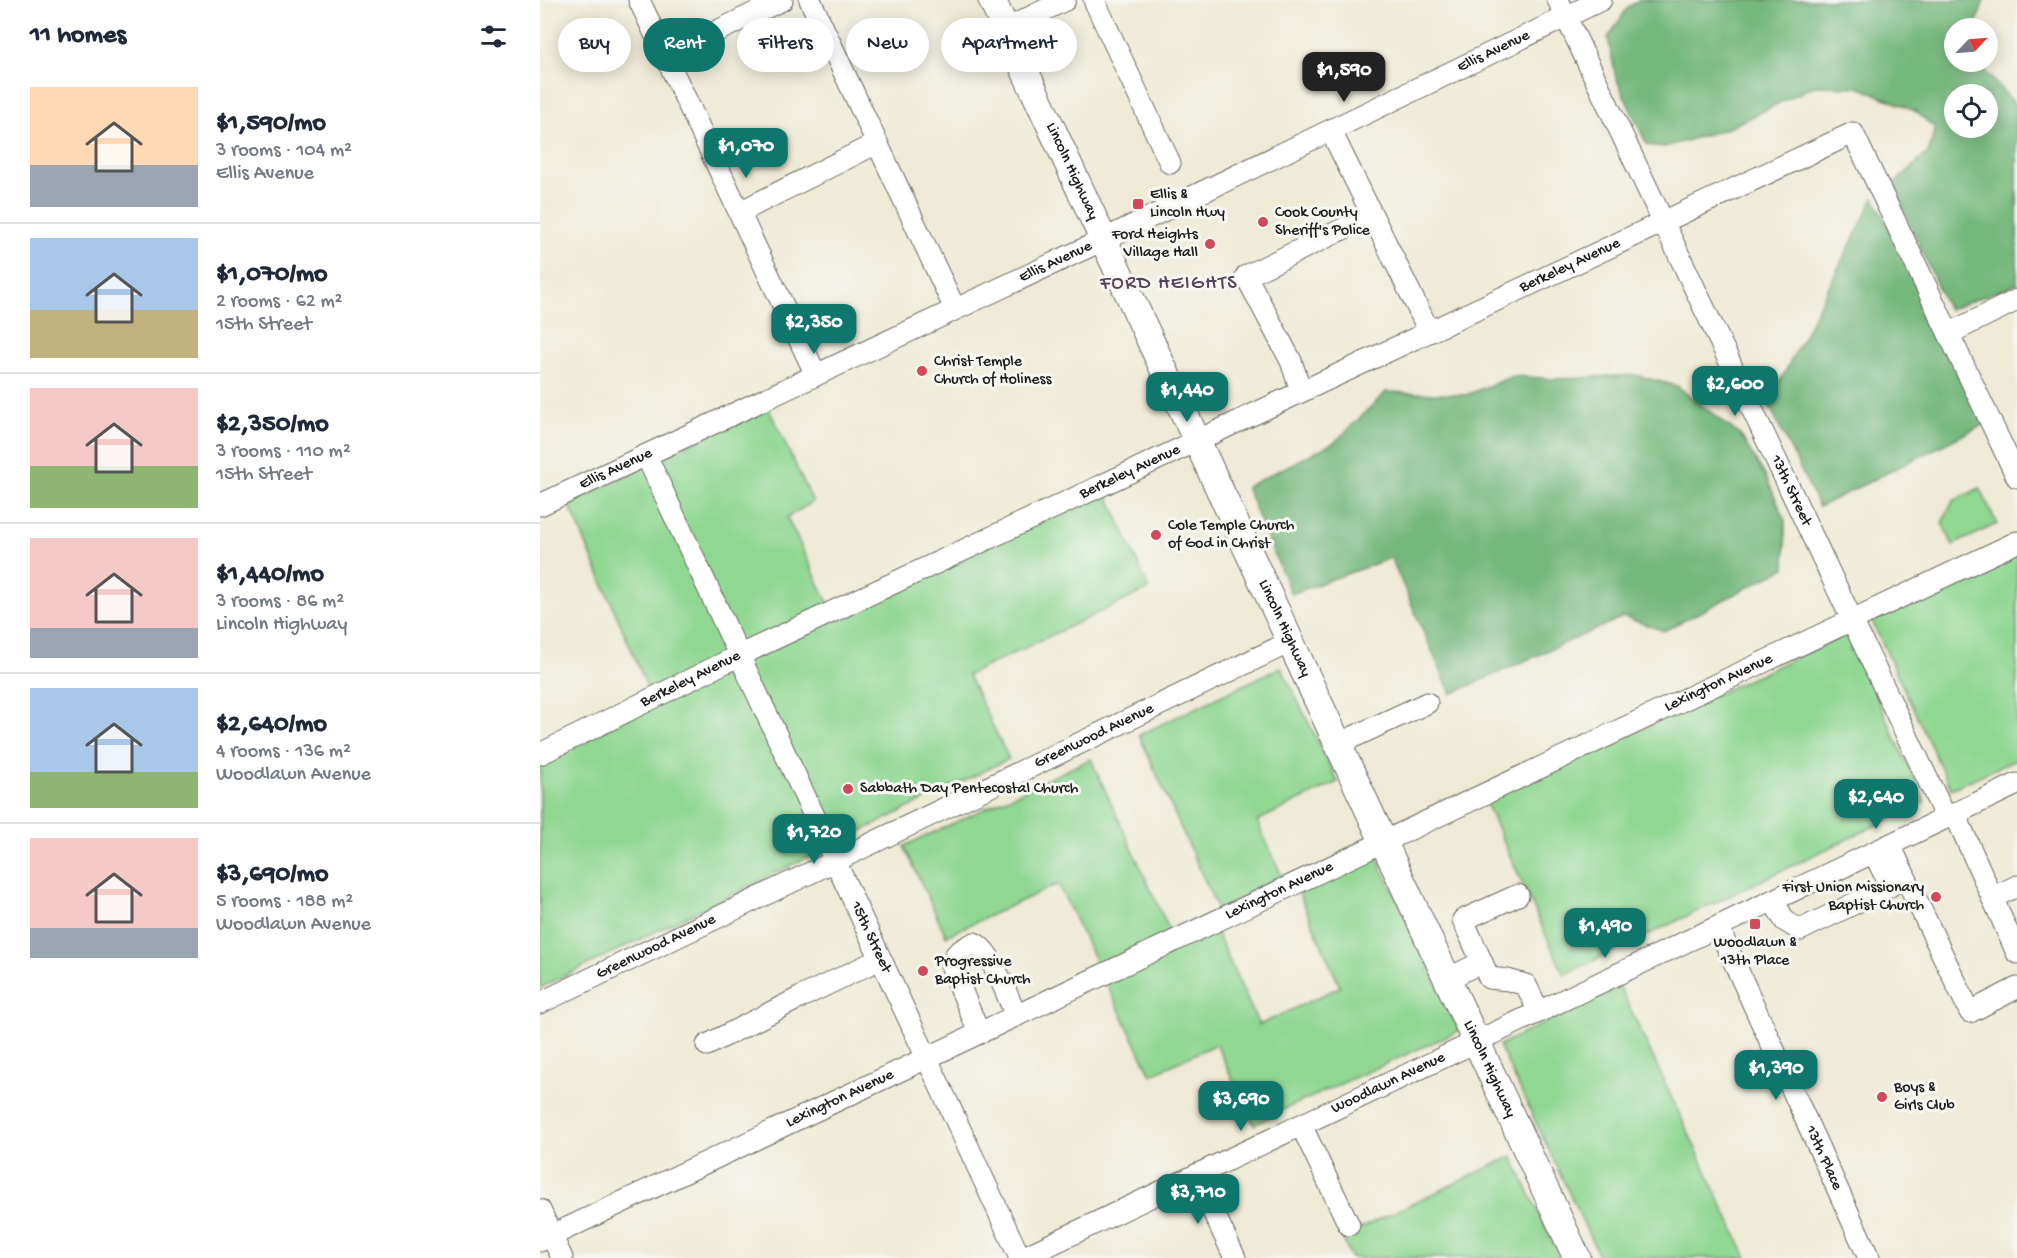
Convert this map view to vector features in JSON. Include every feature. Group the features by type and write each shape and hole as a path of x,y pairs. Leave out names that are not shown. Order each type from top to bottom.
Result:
{"main road":[{"name":"Lincoln Highway","path":"992,0 1001,18"},
{"name":"Lincoln Highway","path":"1026,72 1576,1258"}],"street":[{"path":"639,0 647,18"},
{"path":"725,27 782,0"},
{"path":"810,0 956,309"},
{"path":"1028,18 1065,0"},
{"path":"1094,0 1170,164"},
{"name":"Ellis Avenue","path":"540,505 1331,131 1562,8 1600,0"},
{"name":"13th Street","path":"1562,8 1852,620 1992,898 2017,953"},
{"path":"673,72 816,375"},
{"path":"1331,131 1428,331"},
{"name":"Berkeley Avenue","path":"540,754 738,656 1853,133 1950,333"},
{"path":"740,212 877,143"},
{"path":"1300,391 1291,361 1246,276 1372,216"},
{"path":"2017,300 1950,333 2017,477"},
{"name":"15th Street","path":"646,455 1021,1258"},
{"name":"Lexington Avenue","path":"546,1238 2017,542"},
{"name":"Greenwood Avenue","path":"540,1003 1290,642"},
{"path":"1338,744 1427,703"},
{"name":"Woodlawn Avenue","path":"1021,1258 1951,816 2015,792"},
{"path":"1773,901 1785,921 1800,930 1890,886 1882,849"},
{"path":"1882,849 1970,1012 2017,988"},
{"path":"1992,898 2017,886"},
{"path":"1518,895 1463,920 1489,978 1526,985 1539,1012"},
{"name":"13th Place","path":"1718,927 1869,1258"},
{"path":"979,1033 951,965 952,958 957,952 974,944 981,946 988,957 1016,1016"},
{"path":"707,1045 880,959"},
{"path":"1447,979 1482,962"},
{"path":"1301,1125 1349,1225"},
{"path":"1196,1175 1235,1258"},
{"path":"540,1210 546,1238 562,1258"}],"green space":[{"path":"1640,0 1984,0 1978,18 1944,18 1944,72 1986,72 1997,84 1944,84 1944,138 1998,138 1998,85 2017,106 2017,284 1948,310 1893,185 1929,151 1935,128 1915,111 1859,87 1814,86 1726,129 1665,147 1647,145 1616,78 1608,38 1628,7"},
{"path":"1874,198 1985,424 1819,507 1767,401 1784,374"},
{"path":"1635,375 1677,386 1741,436 1767,479 1785,520 1785,568 1664,631 1623,617 1451,694 1391,558 1291,594 1246,487 1335,442 1386,392 1466,395 1513,376 1556,379"},
{"path":"767,405 813,502 787,517 836,619 1106,491 1149,589 968,675 1009,759 540,988 540,762 655,705 569,504"},
{"path":"1980,488 1997,524 1953,545 1942,523 1953,501"},
{"path":"2017,552 2017,759 1951,789 1872,621"},
{"path":"1847,634 1925,802 1564,975 1485,801"},
{"path":"1281,667 1338,782 1257,821 1283,879 1218,910 1139,735"},
{"path":"1091,759 1172,936 1209,916 1259,1025 1340,987 1299,893 1377,857 1459,1031 1254,1125 1216,1044 1151,1075 1058,884 946,936 904,846"},
{"path":"1620,987 1747,1258 1600,1258 1499,1045"},
{"path":"1512,1156 1560,1258 1351,1258 1342,1237"}],"place":[{"name":"Ellis & Lincoln Hwy","path":"1138,204"},
{"name":"Cook County Sheriff's Police","path":"1263,222"},
{"name":"Ford Heights Village Hall","path":"1210,244"},
{"name":"Christ Temple Church of Holiness","path":"922,371"},
{"name":"Cole Temple Church of God in Christ","path":"1156,535"},
{"name":"Sabbath Day Pentecostal Church","path":"848,789"},
{"name":"First Union Missionary Baptist Church","path":"1936,897"},
{"name":"Woodlawn & 13th Place","path":"1755,924"},
{"name":"Progressive Baptist Church","path":"923,971"},
{"name":"Boys & Girls Club","path":"1882,1097"}],"district":[{"name":"FORD HEIGHTS","path":"1169,284"}]}
